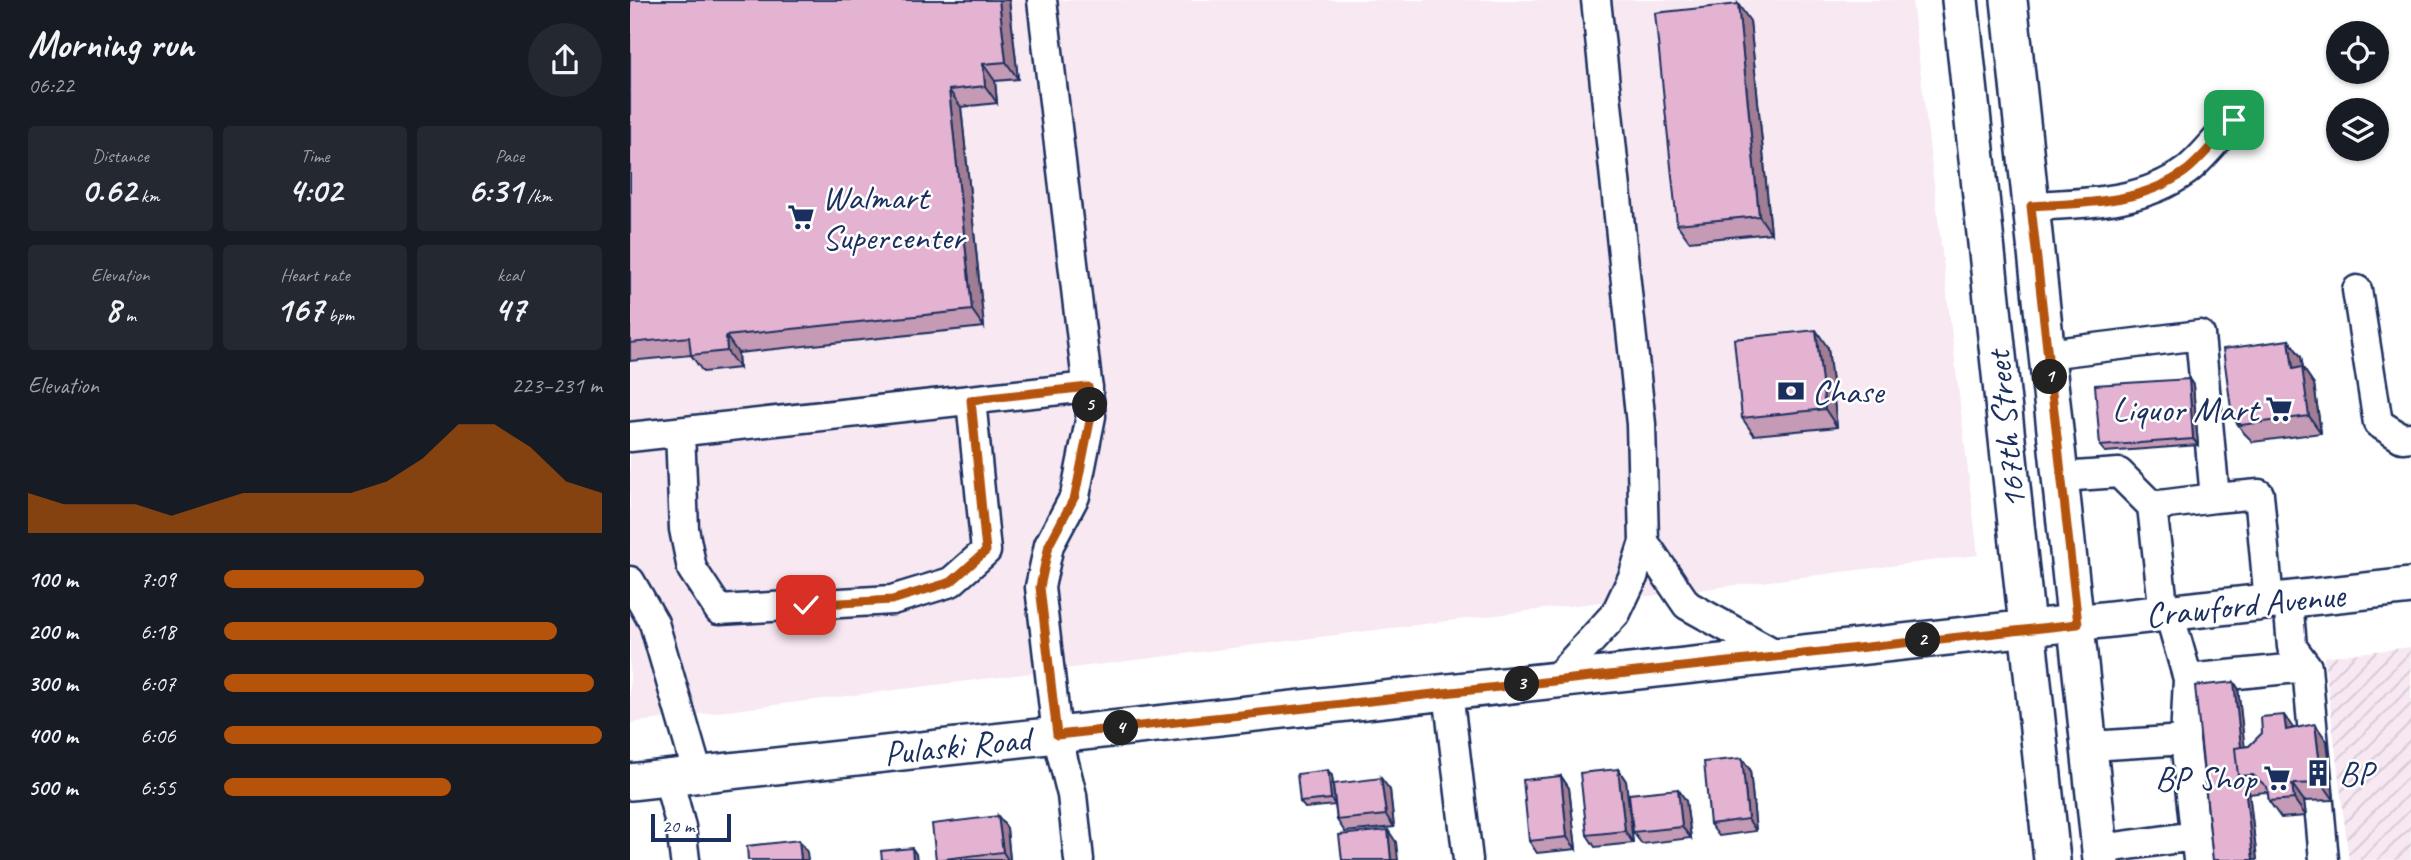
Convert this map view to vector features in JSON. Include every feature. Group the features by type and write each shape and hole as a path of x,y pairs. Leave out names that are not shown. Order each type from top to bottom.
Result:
{"main road":[{"name":"167th Street","path":"1960,0 2052,860"},
{"name":"167th Street","path":"2009,0 2101,855"},
{"name":"Crawford Avenue","path":"2078,624 2411,586"},
{"name":"Pulaski Road","path":"630,782 2078,624"}],"street":[{"path":"1042,0 1091,416 1075,496 1049,545 1040,587 1057,735 1072,794 1079,860"},
{"path":"1555,680 1616,613 1633,577 1644,542 1641,424 1596,0"},
{"path":"2031,206 2120,200 2165,182 2186,170 2234,120"},
{"path":"2357,290 2378,423 2402,438 2411,437"},
{"path":"2047,354 2200,335 2215,498"},
{"path":"630,437 1088,387"},
{"path":"680,432 684,529 692,569 719,610 892,600 951,582 986,551 971,400"},
{"path":"2061,477 2119,473 2152,506 2167,614 2188,679 2185,740 2196,848 2101,855"},
{"path":"2152,506 2259,494 2278,601 2291,647 2307,667 2325,860"},
{"path":"1644,542 1687,605 1779,656"},
{"path":"630,581 654,623 683,776 681,827 685,860"},
{"path":"2188,679 2307,667"},
{"path":"1447,692 1468,860"},
{"path":"2091,746 2185,740"}],"shaded area":[{"path":"630,0 1912,0 1978,555 630,723"},
{"path":"2411,647 2411,860 2349,860 2324,657"}],"building":[{"name":"Walmart Supercenter","path":"630,0 999,0 1006,62 983,64 985,86 949,90 972,310 726,336 727,351 691,355 689,337 630,343"},
{"path":"1738,4 1759,216 1677,224 1655,13"},
{"name":"Chase","path":"1816,330 1825,409 1742,418 1734,339"},
{"name":"Liquor Mart","path":"2289,340 2293,369 2302,367 2309,416 2241,425 2232,416 2223,349"},
{"path":"2189,379 2193,439 2100,446 2095,385"},
{"name":"BP","path":"2234,682 2241,747 2235,748 2238,776 2245,786 2253,860 2213,860 2195,686"},
{"path":"2284,715 2286,730 2315,724 2322,783 2292,784 2294,799 2269,801 2267,787 2253,775 2238,776 2235,748 2249,746 2262,733 2261,717"},
{"path":"1742,758 1748,819 1710,824 1704,762"},
{"path":"1618,769 1625,831 1587,835 1580,773"},
{"path":"1328,770 1331,799 1300,802 1297,774"},
{"path":"1561,776 1567,837 1529,841 1523,780"},
{"path":"1381,778 1386,815 1337,820 1333,784"},
{"path":"1678,789 1682,827 1633,832 1629,794"},
{"path":"998,816 1003,852 936,860 932,824"},
{"path":"1388,830 1391,860 1342,860 1339,835"},
{"path":"799,840 801,860 748,860 747,846"},
{"path":"912,848 913,860 882,860 881,851"}],"place":[{"name":"Walmart Supercenter","path":"801,217"},
{"name":"Chase","path":"1791,391"},
{"name":"Liquor Mart","path":"2279,409"},
{"name":"BP","path":"2318,773"},
{"name":"BP Shop","path":"2277,778"}],"route":[{"path":"806,605 892,600 951,582 986,551 971,400 1088,387 1091,416 1075,496 1049,545 1040,587 1057,735 2078,624 2031,206 2120,200 2165,182 2186,170 2234,120"}]}
